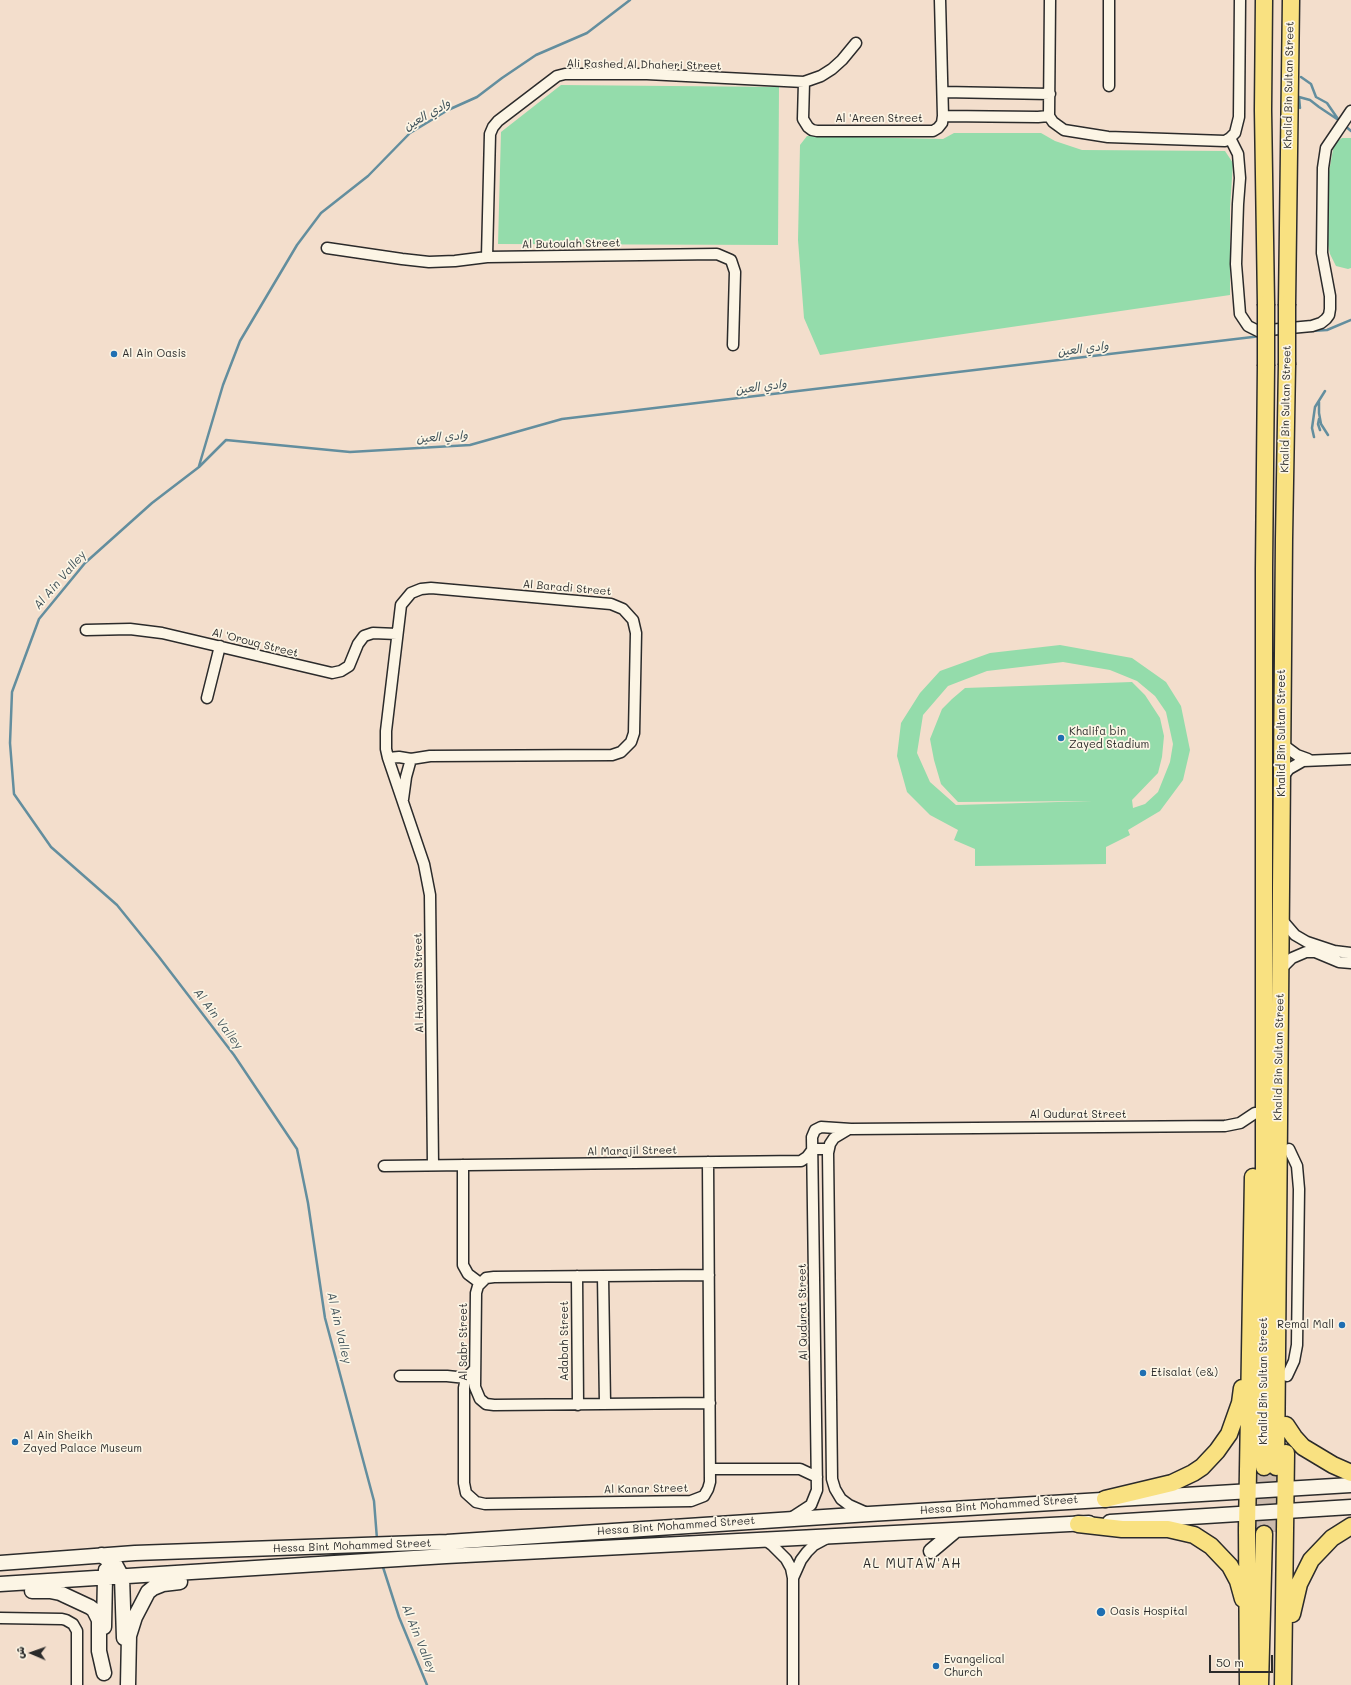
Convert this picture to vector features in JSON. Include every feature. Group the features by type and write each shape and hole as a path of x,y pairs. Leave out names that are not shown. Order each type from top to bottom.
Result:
{"main road":[{"name":"Khalid Bin Sultan Street","path":"1264,0 1263,110 1266,304 1264,568 1264,1026 1270,1467 1281,969 1290,0"},
{"path":"1248,1685 1247,1514 1255,1113 1257,1070 1264,1026"},
{"path":"1279,1084 1286,1095 1289,1107 1283,1685"},
{"path":"1105,1499 1162,1486 1183,1479 1202,1467 1224,1443 1234,1424 1240,1403 1249,1295 1253,1273"},
{"path":"1286,1425 1303,1447 1333,1465 1351,1473"},
{"name":"Hessa Bint Mohammed Street","path":"0,1563 286,1548 447,1542 1105,1499 1351,1485"},
{"name":"Hessa Bint Mohammed Street","path":"0,1585 446,1556 1078,1524 1351,1507"},
{"path":"1078,1524 1122,1529 1172,1530 1189,1534 1204,1540 1219,1553 1230,1566 1238,1581 1247,1618"},
{"path":"1284,1650 1296,1593 1306,1568 1324,1544 1351,1526"},
{"path":"931,1551 956,1530"},
{"path":"1260,1685 1270,1533 1274,1685"},
{"path":"109,1557 118,1568 122,1577 127,1685"},
{"path":"104,1679 105,1578 109,1557"},
{"path":"127,1685 130,1630 148,1592 158,1585 200,1580 226,1570"},
{"path":"0,1585 20,1591 55,1591 94,1610 99,1620 99,1651 104,1679"}],"street":[{"path":"940,0 944,116 1049,116"},
{"path":"1050,0 1049,116 1054,122 1064,130 1108,138 1225,140 1230,138 1235,133 1239,117 1240,0"},
{"path":"1109,0 1109,86"},
{"path":"1257,0 1259,80 1263,110"},
{"path":"1289,112 1297,62 1298,0"},
{"name":"Ali Rashed Al Dhaheri Street","path":"487,257 490,134 492,127 556,76 565,74 647,74 804,82 821,76 832,69 842,60 856,43"},
{"name":"Al 'Areen Street","path":"804,82 803,119 808,127 817,131 933,131 942,123 944,116"},
{"path":"943,92 1050,94"},
{"path":"1230,138 1238,154 1240,178 1236,264 1240,314 1248,326 1258,331 1312,326 1321,323 1329,315 1330,296 1322,253 1323,168 1326,148 1331,138 1347,123 1351,111"},
{"name":"Al Butoulah Street","path":"327,248 423,261 455,261 487,257 716,254 731,260 735,272 733,345"},
{"name":"Al Baradi Street","path":"388,758 399,757 411,759 430,756 612,755 621,752 631,742 634,733 636,627 633,620 627,612 619,606 610,604 426,588 416,590 404,600 400,610 386,730 388,758 403,805"},
{"name":"Al 'Orouq Street","path":"86,630 118,629 152,631 332,673 342,671 349,666 358,644 364,636 378,633 397,634"},
{"path":"207,698 220,646"},
{"path":"1282,744 1297,755 1308,759 1351,758"},
{"path":"403,805 406,777 411,759"},
{"path":"1282,778 1293,766 1308,759"},
{"name":"Al Hawasim Street","path":"403,805 424,864 430,895 433,1166"},
{"path":"1281,919 1289,931 1300,939 1351,963"},
{"path":"1281,969 1288,961 1306,952 1333,955 1351,953"},
{"name":"Al Qudurat Street","path":"789,1519 807,1508 814,1500 817,1490 813,1134 818,1128 1225,1126 1240,1123 1255,1113"},
{"path":"824,1127 829,1133 830,1145 832,1479 835,1489 845,1502 869,1514"},
{"name":"Al Qudurat Street","path":"830,1145 838,1134 851,1129"},
{"path":"801,1161 807,1157 813,1149 830,1145"},
{"path":"801,1161 808,1164 814,1170"},
{"name":"Al Marajil Street","path":"384,1166 801,1161"},
{"name":"Al Kanar Street","path":"466,1378 464,1388 464,1483 466,1493 476,1502 485,1504 691,1501 704,1496 708,1490 710,1482 708,1162"},
{"path":"463,1165 463,1265 468,1274 480,1283 486,1278 494,1277 709,1275"},
{"name":"Adabah Street","path":"577,1276 578,1405"},
{"path":"603,1276 605,1404"},
{"name":"Al Sabr Street","path":"480,1283 476,1293 476,1391 480,1399 486,1404 578,1405 710,1403"},
{"path":"400,1376 447,1376 466,1378 476,1369"},
{"path":"816,1426 831,1426"},
{"path":"800,1469 809,1464 816,1457"},
{"path":"710,1470 800,1469 817,1477"},
{"path":"793,1578 801,1560 807,1552 822,1540 830,1537"},
{"path":"764,1540 772,1545 786,1559 791,1568 793,1578 792,1685"},
{"path":"0,1618 62,1619 73,1624 77,1631 77,1685"}],"green space":[{"path":"561,85 779,87 778,245 498,244 501,132"},
{"path":"954,133 1041,133 1055,141 1082,150 1225,151 1233,163 1230,208 1230,295 820,355 804,318 798,240 800,145 807,136 943,139"},
{"path":"1342,138 1351,138 1351,268 1348,269 1336,266 1330,254 1327,240 1329,172 1334,144"},
{"path":"1060,645 1132,658 1166,682 1181,706 1190,750 1183,780 1160,811 1128,830 1130,835 1106,847 1106,864 975,866 975,849 954,840 958,830 930,815 907,792 897,756 901,723 920,693 940,671 990,653","holes":["1063,662 1110,670 1137,681 1155,696 1166,712 1173,744 1170,762 1158,792 1145,804 1133,808 1132,800 1158,773 1162,757 1164,736 1160,718 1145,695 1132,682 965,688 942,709 930,739 941,784 958,802 1092,801 956,805 930,782 917,753 923,715 948,686 987,671"]}],"waterway":[{"name":"وادي العين","path":"199,466 223,385 240,341 297,245 321,213 368,176 410,133 448,110 477,97 536,55 587,33 630,0"},
{"path":"1301,77 1311,84 1316,97 1327,103 1340,122"},
{"path":"1300,108 1299,97 1310,100 1337,119"},
{"path":"1344,125 1351,131"},
{"name":"وادي العين","path":"1311,331 1327,330 1351,320"},
{"name":"Al Ain Valley","path":"377,1539 374,1501 325,1318 308,1203 297,1149 234,1055 159,957 117,905 51,847 14,794 10,743 12,692 39,619 85,563 152,503 199,467 226,440 350,452 470,445 562,419 1261,336"},
{"path":"1314,437 1312,428 1315,407 1325,391"},
{"path":"1319,402 1321,424 1328,435"},
{"path":"1319,419 1318,424 1320,430"},
{"name":"Al Ain Valley","path":"382,1564 399,1617 427,1685"}],"tunnel":[{"path":"1264,1467 1264,1534"},
{"path":"1275,1532 1276,1467"}],"place":[{"name":"Al Ain Oasis","path":"114,354"},
{"name":"Khalifa bin Zayed Stadium","path":"1061,738"},
{"name":"Remal Mall","path":"1342,1325"},
{"name":"Etisalat (e&)","path":"1143,1373"},
{"name":"Al Ain Sheikh Zayed Palace Museum","path":"15,1442"},
{"name":"Oasis Hospital","path":"1101,1612"},
{"name":"Evangelical Church","path":"936,1666"}],"district":[{"name":"AL MUTAW'AH","path":"912,1564"}]}
